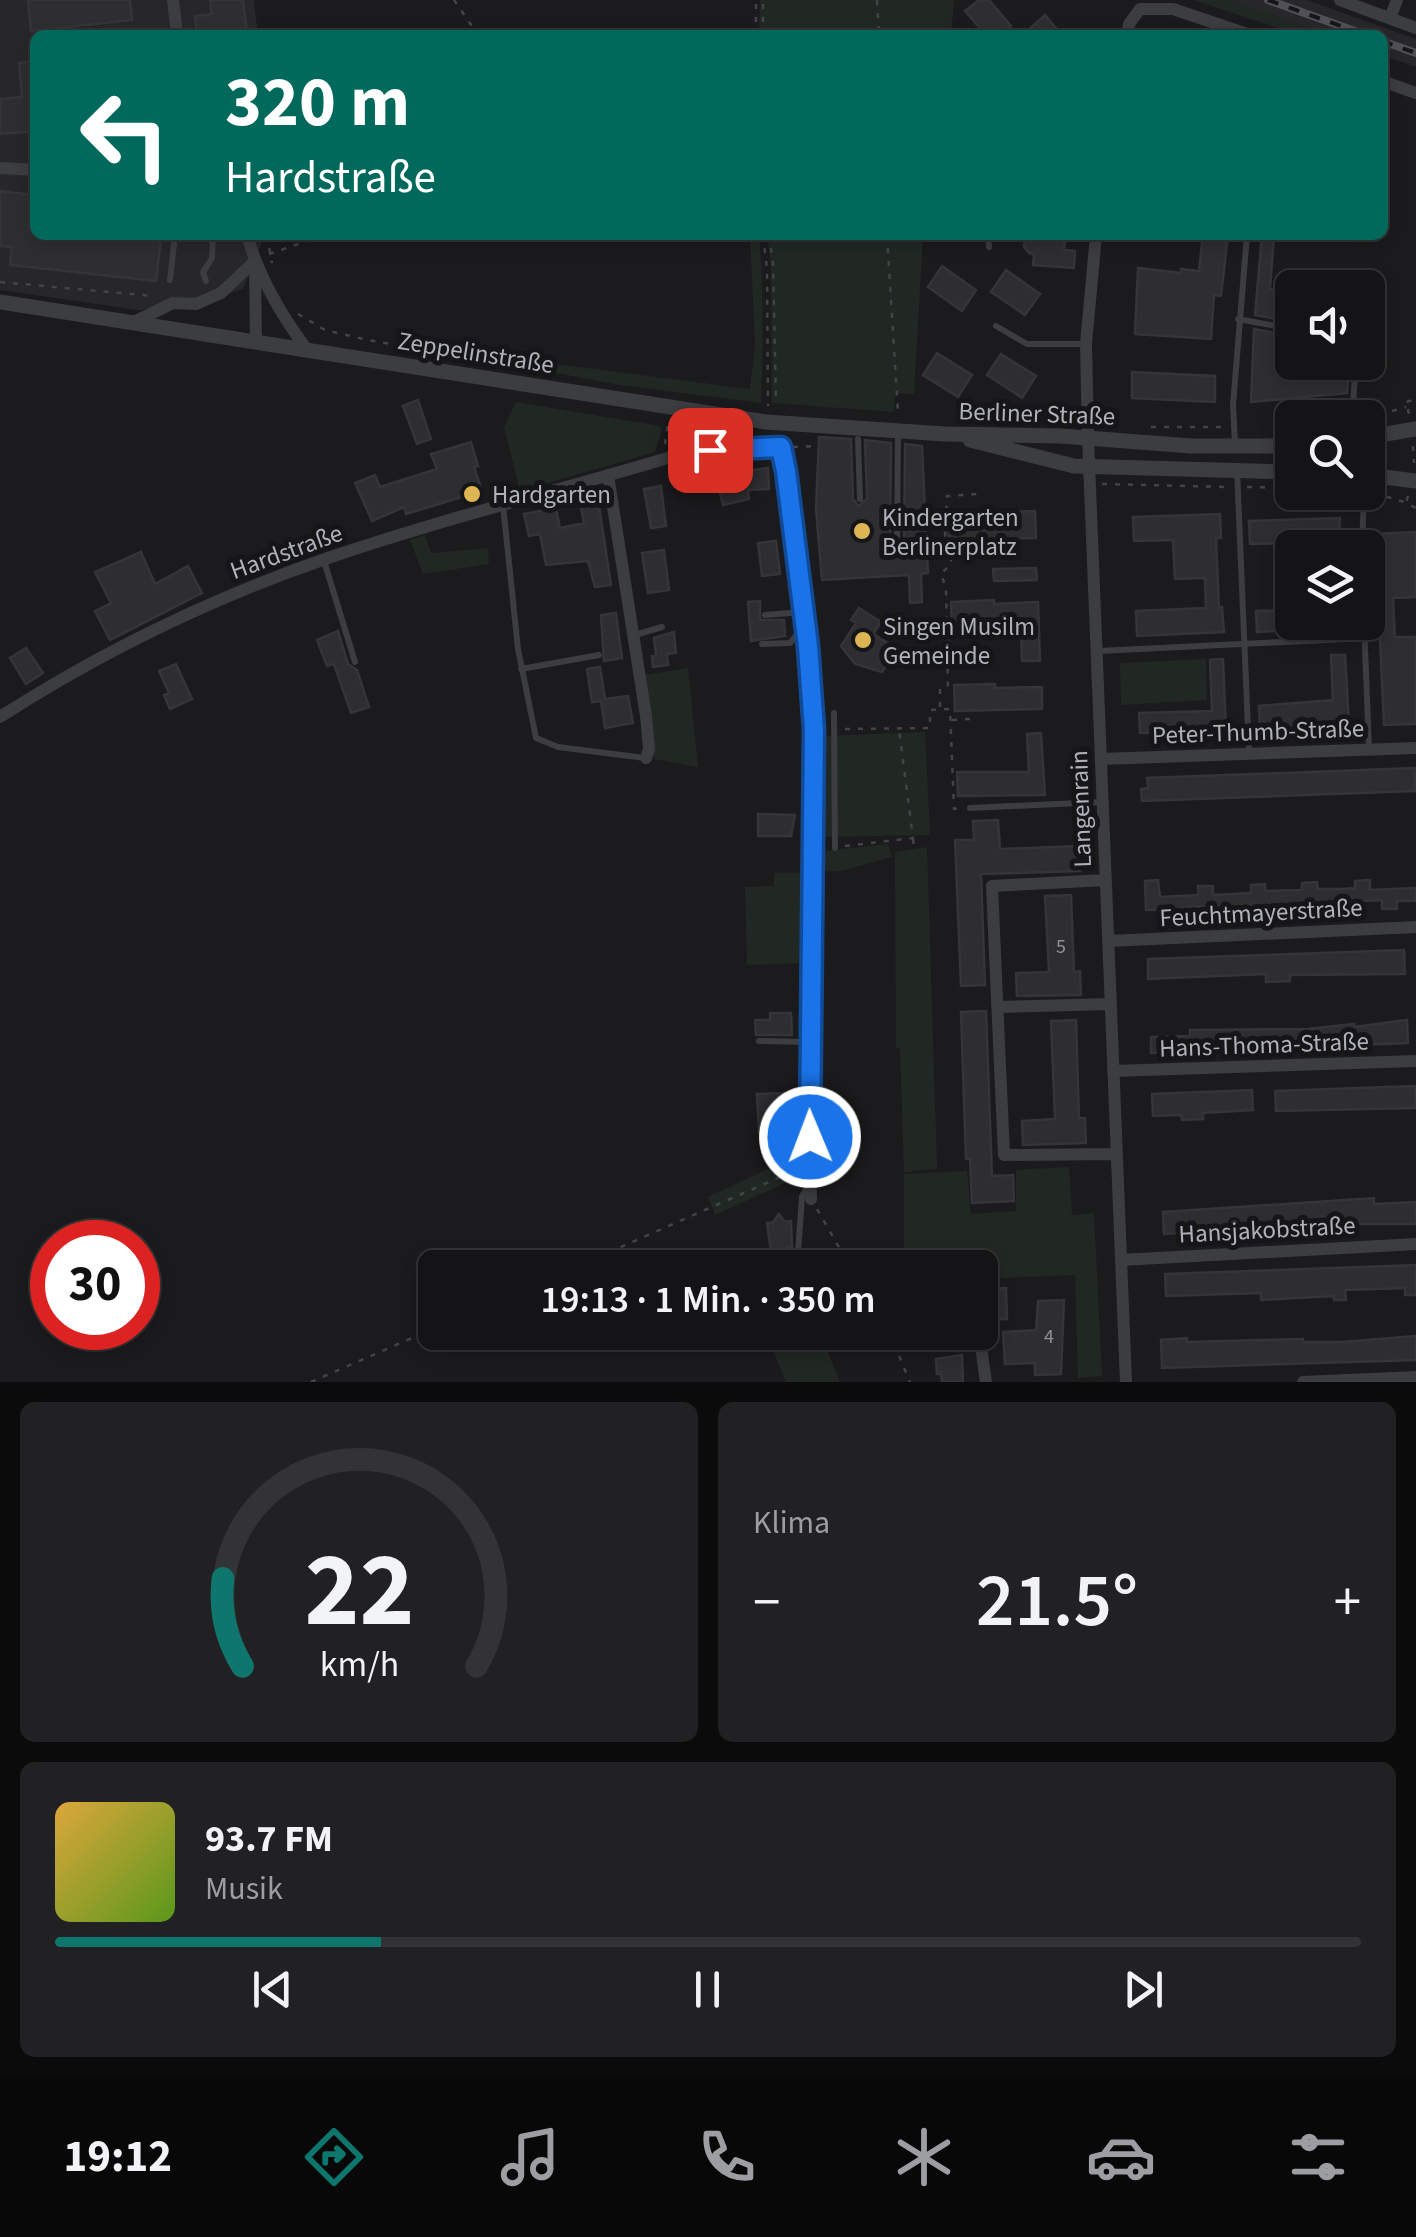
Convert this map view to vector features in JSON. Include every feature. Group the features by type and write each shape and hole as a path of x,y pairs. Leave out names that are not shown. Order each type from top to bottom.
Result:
{"street":[{"path":"173,0 176,30"},
{"path":"1340,0 1416,28"},
{"path":"1390,18 1398,0"},
{"path":"1127,30 1140,9 1173,9 1235,30"},
{"path":"1388,83 1416,93"},
{"path":"0,168 30,170"},
{"path":"249,240 255,261 281,312 308,350"},
{"name":"Langenrain","path":"1096,240 1086,344 1088,438 1126,1382"},
{"path":"132,323 173,303 196,304 221,293 255,261"},
{"path":"255,261 256,342"},
{"name":"Zeppelinstraße","path":"0,302 679,410 819,428 946,434"},
{"path":"679,410 684,454"},
{"path":"1385,435 1416,429"},
{"name":"Berliner Straße","path":"946,434 1275,446"},
{"name":"Berliner Straße","path":"946,434 1061,464 1275,471"},
{"path":"781,447 805,618 814,730 809,1042 811,1199"},
{"name":"Hardstraße","path":"0,717 216,602 324,559 662,459 781,447"},
{"path":"608,474 646,716 646,758"},
{"path":"1385,477 1416,481"},
{"name":"Peter-Thumb-Straße","path":"1100,758 1416,748"},
{"path":"1106,880 992,886 1004,1156 1116,1154"},
{"name":"Feuchtmayerstraße","path":"1108,942 1416,928"},
{"path":"998,1008 1110,1004"},
{"name":"Hans-Thoma-Straße","path":"1113,1072 1416,1061"},
{"name":"Hansjakobstraße","path":"1121,1260 1416,1244"},
{"path":"981,1350 986,1382"},
{"path":"1303,1382 1416,1377"}],"lane":[{"path":"170,280 174,240"},
{"path":"206,281 203,272 212,258 213,240"},
{"path":"988,240 989,247"},
{"path":"1235,446 1238,319 1246,240"},
{"path":"1238,319 1275,326"},
{"path":"996,326 1027,344 1086,344"},
{"path":"897,547 898,430"},
{"path":"858,439 860,498"},
{"path":"1237,470 1249,754"},
{"path":"503,505 521,669 536,738 558,747 646,758"},
{"path":"324,559 355,662"},
{"path":"762,644 790,642 805,618 765,615"},
{"path":"633,635 662,627"},
{"path":"1096,651 1316,640"},
{"path":"1364,640 1369,750"},
{"path":"521,669 598,655"},
{"path":"834,712 835,848"},
{"path":"970,808 1102,802"},
{"path":"759,1040 809,1042"},
{"path":"798,1250 802,1196 811,1183"}],"path":[{"path":"454,0 475,30"},
{"path":"756,0 756,30"},
{"path":"763,0 763,30"},
{"path":"878,0 879,30"},
{"path":"255,261 312,240"},
{"path":"761,406 768,409 766,240"},
{"path":"767,240 773,264 776,402"},
{"path":"887,240 898,430"},
{"path":"0,282 157,296"},
{"path":"298,313 339,334 564,374"},
{"path":"1385,413 1408,406"},
{"path":"662,459 679,410"},
{"path":"1144,426 1234,427"},
{"path":"781,447 818,446"},
{"path":"940,708 940,688 948,685 946,588 941,574 950,564 951,552 945,535 947,496 977,494"},
{"path":"1385,497 1406,503"},
{"path":"947,639 971,638"},
{"path":"834,730 930,728 930,710 950,709 954,809 970,808"},
{"path":"950,720 971,719"},
{"path":"899,729 914,849"},
{"path":"835,848 913,838"},
{"path":"614,1250 810,1164"},
{"path":"811,1199 841,1250"},
{"path":"311,1382 418,1335"},
{"path":"897,1350 910,1382"}],"shaded area":[{"path":"0,0 254,0 257,30 30,30 30,240 263,240 243,289 199,305 138,310 0,290"},
{"path":"760,0 954,0 951,30 759,30"},
{"path":"1194,0 1229,0 1313,30 1284,30"},
{"path":"1229,0 1307,0 1416,39 1416,67 1388,57 1388,30 1313,30"},
{"path":"750,240 759,240 761,403 620,385 415,346 750,389 755,344"},
{"path":"768,240 923,240 914,394 895,393 894,412 772,403"},
{"path":"516,402 659,426 662,430 655,452 520,491 504,427"},
{"path":"425,535 431,553 488,548 489,564 423,574 410,540"},
{"path":"1206,659 1207,700 1121,705 1120,663"},
{"path":"688,668 698,767 654,759 643,675"},
{"path":"925,732 930,835 821,837 824,736"},
{"path":"888,844 892,857 841,871 818,872 818,852"},
{"path":"927,847 937,1169 904,1172 900,1048 896,1048 895,852"},
{"path":"774,873 807,873 807,963 747,965 745,887 774,886"},
{"path":"785,1161 787,1182 715,1215 708,1197"},
{"path":"1069,1167 1072,1215 1094,1213 1102,1376 1078,1378 1075,1275 998,1278 998,1250 904,1250 904,1174 967,1171 971,1214 1016,1211 1016,1170"},
{"path":"773,1350 827,1350 840,1382 786,1382"}],"building":[{"path":"28,0 130,0 132,20 31,30"},
{"path":"210,0 243,0 247,30 196,30 195,16 212,14"},
{"path":"979,0 989,0 1011,26 1007,30 982,30 965,11"},
{"path":"1045,15 1058,30 1028,30"},
{"path":"30,62 30,131 0,134 0,99 22,97 19,63"},
{"path":"0,191 30,194 30,240 161,240 156,281 10,265 12,247 0,246"},
{"path":"1025,240 1065,240 1064,250 1075,251 1074,268 1033,265 1034,254 1024,247"},
{"path":"1202,240 1227,240 1221,296 1214,295 1211,339 1135,334 1138,268 1199,271"},
{"path":"1262,240 1274,240 1270,289 1275,289 1275,319 1255,315"},
{"path":"942,266 976,290 962,311 928,287"},
{"path":"1006,270 1040,294 1025,315 991,292"},
{"path":"1254,329 1275,333 1275,380 1348,380 1347,393 1251,402"},
{"path":"937,353 972,375 958,397 923,375"},
{"path":"1001,354 1036,376 1022,398 987,375"},
{"path":"1132,372 1215,376 1215,402 1132,398"},
{"path":"418,400 431,439 417,444 403,406"},
{"path":"819,437 851,439 853,499 859,506 867,499 865,440 891,443 890,547 896,554 904,547 905,444 922,446 928,573 921,574 922,602 910,603 909,575 822,580 816,509"},
{"path":"471,442 482,491 406,514 404,507 372,521 355,483 375,475 380,487 437,469 431,454"},
{"path":"768,468 769,489 748,490 749,499 723,505 716,475"},
{"path":"661,486 666,526 651,528 644,489"},
{"path":"598,499 611,585 595,587 588,561 546,565 540,534 529,536 524,514 556,508 560,528 584,523 580,502"},
{"path":"1035,511 1036,538 949,539 947,512"},
{"path":"1220,514 1221,538 1216,538 1224,632 1137,636 1136,611 1206,608 1205,578 1175,579 1173,540 1134,541 1133,517"},
{"path":"1340,518 1339,530 1275,530 1275,543 1250,544 1249,521"},
{"path":"1416,532 1416,597 1393,598 1395,637 1416,637 1416,724 1384,725 1380,640 1385,640 1385,534"},
{"path":"776,541 780,574 762,576 758,543"},
{"path":"664,550 669,590 648,593 642,553"},
{"path":"141,552 155,584 188,566 202,593 110,640 95,611 111,603 95,572"},
{"path":"1036,568 1037,580 994,581 993,569"},
{"path":"994,600 994,604 1038,602 1040,661 1022,661 1021,630 952,629 951,602"},
{"path":"760,601 760,620 784,620 785,636 751,641 748,602"},
{"name":"Singen Musilm Gemeinde","path":"859,608 881,622 873,634 897,649 882,672 855,664 841,646 856,623 851,620"},
{"path":"1275,610 1275,631 1257,632 1256,611"},
{"path":"616,613 622,658 604,661 601,615"},
{"path":"338,631 348,664 357,670 369,707 351,713 334,664 327,666 317,640"},
{"path":"674,632 676,653 667,654 668,665 653,667 654,638"},
{"path":"26,648 43,673 26,684 10,658"},
{"path":"1331,655 1345,655 1349,724 1260,730 1259,706 1333,700"},
{"path":"1223,659 1226,730 1140,733 1139,713 1212,711 1210,660"},
{"path":"176,664 192,699 170,709 164,695 169,693 159,671"},
{"path":"600,667 605,699 628,696 633,723 605,728 601,701 592,702 587,669"},
{"path":"995,684 995,688 1042,687 1042,709 955,711 954,685"},
{"path":"1041,733 1045,795 958,796 957,772 1029,772 1027,734"},
{"path":"1415,768 1415,791 1142,801 1141,789 1148,788 1147,778"},
{"path":"758,814 795,815 791,836 758,836"},
{"path":"998,820 1000,849 1079,846 1080,871 981,874 985,985 961,986 955,840 974,840 973,821"},
{"path":"1158,880 1160,897 1198,895 1198,886 1213,886 1213,895 1251,893 1251,885 1265,884 1265,891 1302,890 1302,883 1317,882 1318,889 1355,888 1355,881 1370,880 1370,890 1416,888 1416,901 1397,901 1397,909 1382,909 1382,900 1344,902 1344,909 1330,909 1330,902 1292,904 1292,910 1277,911 1277,904 1239,905 1240,914 1225,915 1224,906 1187,907 1188,916 1173,917 1172,909 1146,910 1145,881"},
{"path":"1071,895 1074,972 1080,971 1081,995 1017,996 1016,973 1049,972 1045,896"},
{"path":"1404,950 1405,974 1290,975 1290,981 1266,982 1266,974 1148,979 1148,959"},
{"path":"986,1011 992,1176 1013,1175 1014,1201 972,1203 970,1159 966,1159 961,1012"},
{"path":"770,1013 791,1013 792,1035 756,1035 755,1020 770,1020"},
{"path":"1076,1020 1079,1118 1085,1118 1086,1143 1023,1145 1022,1121 1055,1119 1051,1021"},
{"path":"1407,1020 1408,1043 1151,1053 1151,1037 1190,1036 1190,1030 1354,1027"},
{"path":"1415,1086 1416,1108 1276,1111 1275,1091"},
{"path":"1252,1090 1253,1110 1203,1113 1203,1119 1153,1116 1152,1094"},
{"path":"785,1093 785,1104 792,1104 793,1145 775,1146 774,1133 759,1133 757,1094"},
{"path":"1374,1198 1374,1204 1416,1202 1416,1224 1332,1224 1164,1234 1163,1212"},
{"path":"779,1214 785,1222 791,1221 792,1247 771,1250 767,1223"},
{"path":"1416,1265 1416,1295 1405,1295 1405,1288 1345,1290 1346,1300 1334,1300 1334,1296 1261,1300 1261,1293 1166,1296 1165,1274"},
{"path":"998,1288 1006,1288 1007,1319 998,1319"},
{"path":"1064,1300 1061,1374 1035,1375 1035,1363 1005,1364 1003,1332 1036,1330 1038,1301"},
{"path":"1416,1336 1416,1360 1162,1368 1161,1340 1342,1342"},
{"path":"962,1355 963,1382 942,1382 936,1359"}],"railway":[{"path":"1268,0 1352,30"},
{"path":"1388,43 1416,53"}],"place":[{"name":"Hardgarten","path":"472,494"},
{"name":"Kindergarten Berlinerplatz","path":"862,531"},
{"name":"Singen Musilm Gemeinde","path":"863,640"}],"route":[{"path":"710,450 781,447 786,471 808,646 814,730 810,1137"}]}
